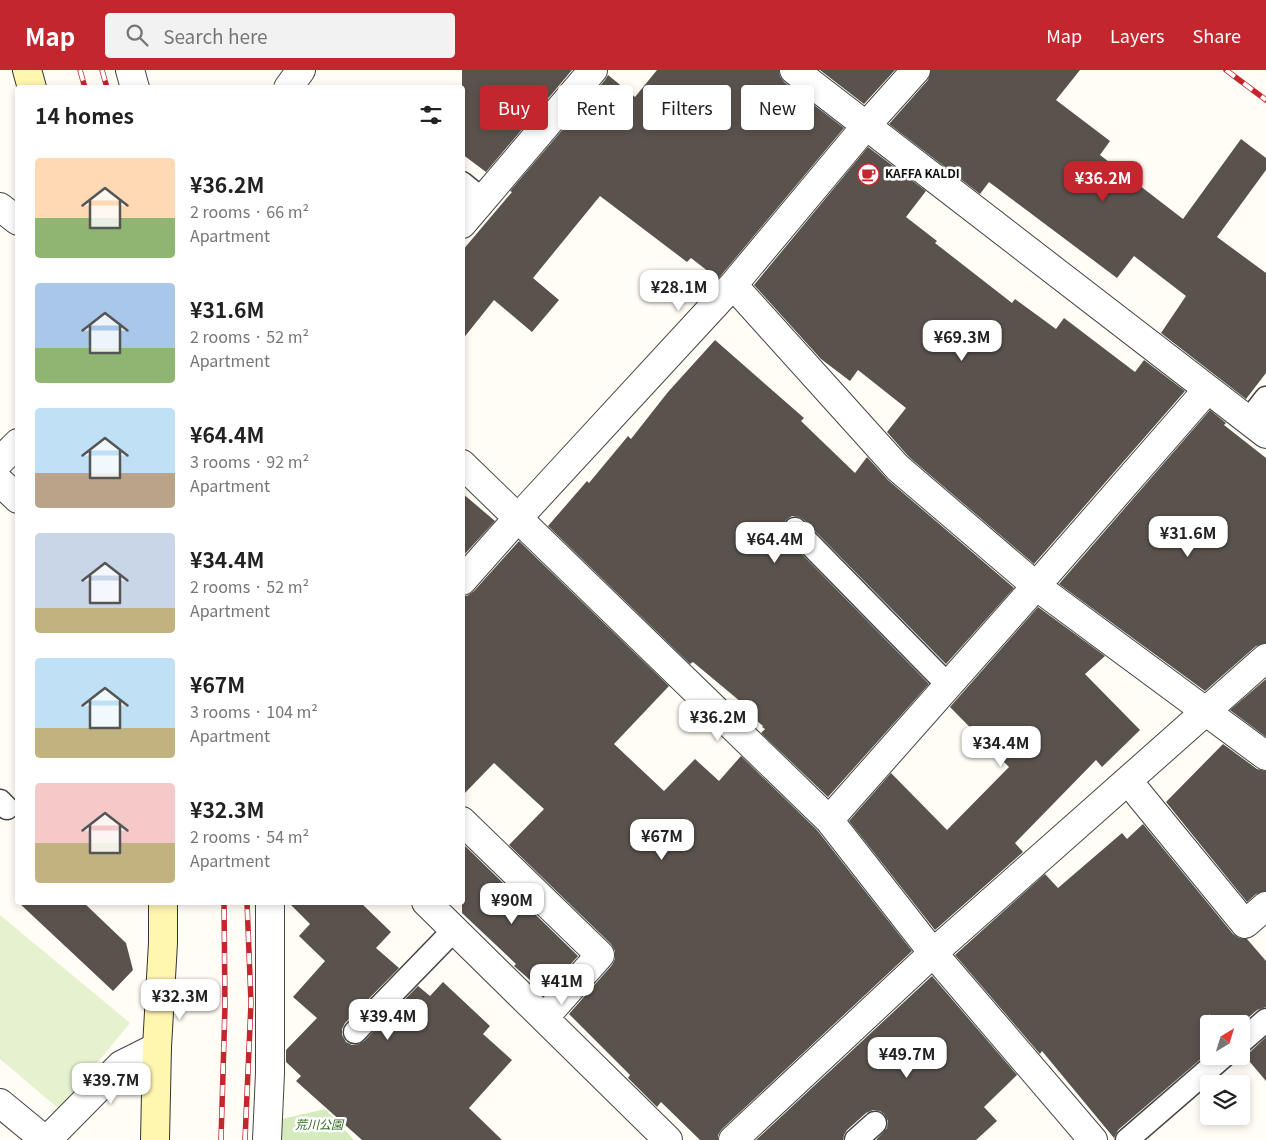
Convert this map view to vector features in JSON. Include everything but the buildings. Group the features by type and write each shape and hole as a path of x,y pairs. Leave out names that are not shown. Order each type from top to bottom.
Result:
{"street":[{"path":"27,70 31,85"},
{"path":"130,70 134,85"},
{"path":"290,85 301,70"},
{"path":"465,215 473,192 593,70"},
{"path":"794,70 1257,428"},
{"path":"465,577 733,285 865,126 916,70"},
{"path":"0,207 15,219"},
{"path":"733,285 898,468 1036,586 1266,756"},
{"path":"829,820 1207,390"},
{"path":"0,461 15,446"},
{"path":"465,467 829,820 933,953 1093,1140"},
{"path":"0,482 15,497"},
{"path":"733,1140 933,953 1266,658"},
{"path":"1128,781 1245,924 1266,906"},
{"path":"465,824 600,955 544,1018"},
{"path":"155,1140 163,905"},
{"path":"266,1140 270,1073 270,905"},
{"path":"429,905 668,1140"},
{"path":"0,1103 46,1140 121,1065 157,1046"}],"lane":[{"path":"1257,428 1266,398"},
{"path":"795,529 948,685"},
{"path":"355,1032 454,930"},
{"path":"1250,1034 1266,1020"},
{"path":"1127,1140 1214,1065"},
{"path":"856,1140 875,1123"}],"green space":[{"path":"0,915 130,1023 59,1109 0,1059"},
{"name":"荒川公園","path":"325,1109 354,1140 281,1140 282,1119"}],"railway":[{"path":"80,70 84,85"},
{"path":"102,70 106,85"},
{"path":"1226,70 1266,100"},
{"path":"221,1140 225,1006 224,905"},
{"path":"245,1140 251,1003 247,905"}],"place":[{"name":"KAFFA KALDI","path":"869,174"}]}
